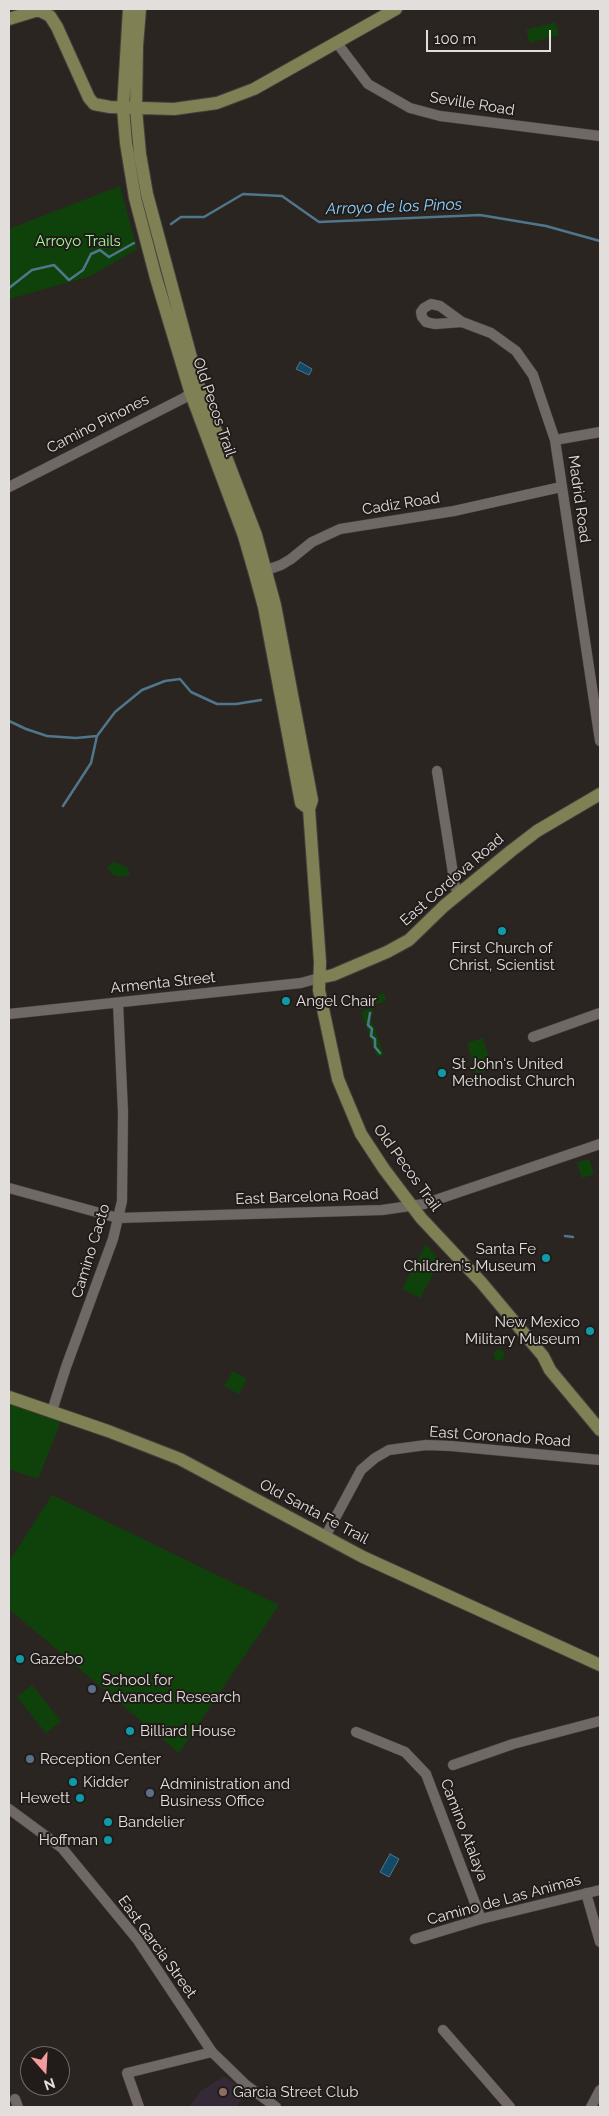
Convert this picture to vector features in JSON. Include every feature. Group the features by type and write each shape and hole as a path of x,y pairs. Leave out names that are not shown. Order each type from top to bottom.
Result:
{"main road":[{"name":"Old Pecos Trail","path":"129,9 130,108 147,194 195,390 244,503 310,785 312,800 309,809 319,990 334,1065 361,1134 378,1162 421,1218 505,1310 543,1356 555,1376 600,1430"},
{"name":"Old Pecos Trail","path":"130,108 140,9"},
{"path":"9,19 34,11 44,11 50,16 58,27 92,101 100,106 180,109 230,99 274,79 396,9"},
{"name":"East Cordova Road","path":"319,978 333,975 403,943 526,840 600,794"},
{"name":"Old Santa Fe Trail","path":"9,1397 108,1431 180,1459 376,1564 600,1665"}],"street":[{"name":"Seville Road","path":"337,43 368,84 410,108 440,116 600,136"},
{"name":"Madrid Road","path":"462,322 491,333 504,341 526,363 533,375 555,440 600,741"},
{"name":"Camino Pinones","path":"9,487 195,390"},
{"path":"555,440 600,432"},
{"name":"Cadiz Road","path":"261,572 291,559 312,542 340,528 454,511 561,487"},
{"path":"437,771 455,886 459,895"},
{"name":"Armenta Street","path":"9,1014 301,983 319,978"},
{"name":"Camino Cacto","path":"52,1411 118,1218 122,1201 123,1112 118,1003"},
{"path":"533,1038 600,1013"},
{"name":"East Barcelona Road","path":"9,1188 118,1218 382,1210 424,1204 600,1144"},
{"name":"East Coronado Road","path":"325,1537 361,1470 375,1458 389,1450 426,1445 451,1446 600,1460"},
{"path":"453,1765 513,1744 600,1721"},
{"name":"Camino Atalaya","path":"356,1732 405,1752 426,1774 481,1919"},
{"name":"East Garcia Street","path":"9,1809 68,1854 137,1939 212,2052 246,2085 276,2107"},
{"name":"Camino de Las Animas","path":"415,1939 481,1919 600,1890"},
{"path":"586,1893 600,1942"},
{"path":"444,2030 510,2107"},
{"path":"139,2107 127,2073 212,2052"},
{"path":"591,2107 600,2090"}],"shaded area":[{"name":"Garcia Street Club","path":"224,2076 247,2092 236,2107 189,2107 201,2091"}],"green space":[{"path":"555,22 559,35 530,43 526,30"},
{"name":"Arroyo Trails","path":"120,186 137,249 91,276 9,299 9,229"},
{"path":"114,862 127,867 130,875 123,877 113,875 107,867"},
{"path":"384,993 386,1001 376,1004 373,997"},
{"path":"369,998 371,1006 360,1009 358,1002"},
{"path":"372,1008 374,1014 370,1016 384,1055 377,1057 361,1012"},
{"path":"483,1038 492,1069 476,1074 467,1043"},
{"path":"589,1159 594,1174 582,1178 577,1163"},
{"path":"426,1244 440,1261 420,1298 402,1289"},
{"path":"499,1349 505,1355 499,1361 493,1355"},
{"path":"233,1371 247,1379 239,1394 224,1386"},
{"path":"9,1402 61,1421 38,1479 9,1469"},
{"path":"52,1495 279,1605 179,1753 9,1609 9,1562"},
{"path":"32,1685 61,1721 46,1733 17,1697"}],"water":[{"path":"300,362 312,369 309,375 296,369"},
{"path":"390,1854 399,1859 389,1877 380,1872"}],"waterway":[{"name":"Arroyo de los Pinos","path":"171,224 181,217 204,217 243,194 282,196 319,222 480,215 546,226 600,241"},
{"name":"Arroyo de los Pinos","path":"9,288 32,270 54,265 69,280 83,270 91,254 100,250 109,257 134,243"},
{"path":"63,806 91,763 97,736 115,712 142,690 165,681 180,679 191,692 217,704 236,704 261,700"},
{"path":"9,721 47,736 76,738 97,736"},
{"path":"370,1013 368,1025 372,1029 371,1036 375,1039 375,1047 380,1053"},
{"path":"565,1236 573,1237"}],"place":[{"name":"First Church of Christ, Scientist","path":"502,931"},
{"name":"Angel Chair","path":"286,1001"},
{"name":"St John's United Methodist Church","path":"442,1073"},
{"name":"Santa Fe Children's Museum","path":"546,1258"},
{"name":"New Mexico Military Museum","path":"590,1331"},
{"name":"Gazebo","path":"20,1659"},
{"name":"School for Advanced Research","path":"92,1689"},
{"name":"Billiard House","path":"130,1731"},
{"name":"Reception Center","path":"30,1759"},
{"name":"Kidder","path":"73,1782"},
{"name":"Administration and Business Office","path":"150,1793"},
{"name":"Hewett","path":"80,1798"},
{"name":"Bandelier","path":"108,1822"},
{"name":"Hoffman","path":"108,1840"},
{"name":"Garcia Street Club","path":"223,2092"}]}
